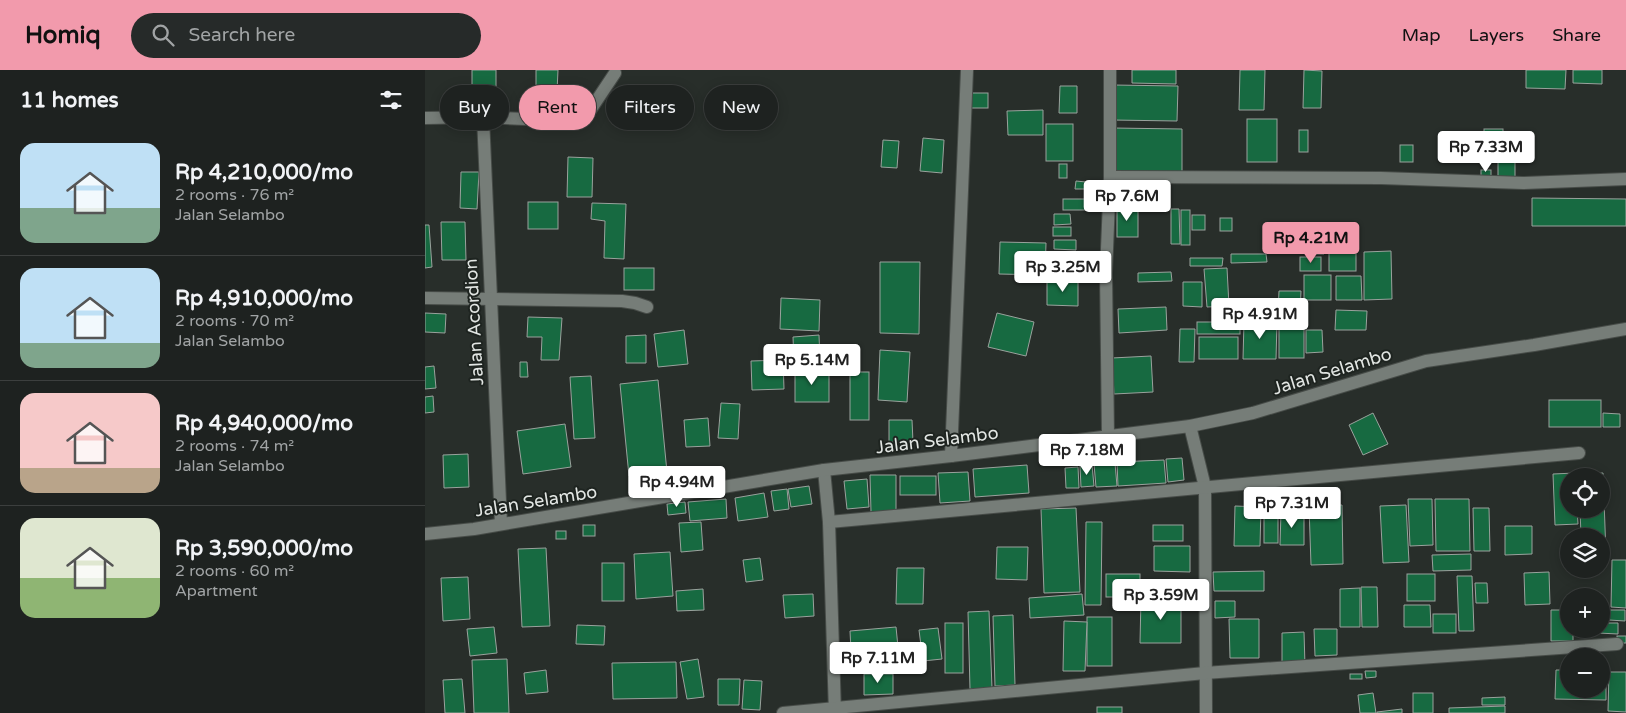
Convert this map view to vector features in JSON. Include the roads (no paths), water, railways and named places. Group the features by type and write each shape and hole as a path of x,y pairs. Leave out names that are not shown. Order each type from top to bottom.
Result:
{"street":[{"path":"951,456 967,70"},
{"path":"1108,437 1106,273 1110,177 1110,70"},
{"path":"509,119 570,121 580,119 591,110 615,73"},
{"path":"425,118 440,118"},
{"name":"Jalan Acordion","path":"484,130 501,524"},
{"path":"1110,177 1381,178 1523,183 1626,179"},
{"path":"425,298 623,301 647,307"},
{"name":"Jalan Selambo","path":"425,534 501,524 824,470 1190,426 1253,413 1426,362 1625,329"},
{"path":"1190,426 1205,487 1206,713"},
{"path":"829,522 1579,453"},
{"path":"824,470 829,522 835,710"},
{"path":"783,713 835,710 1205,673 1617,644"}]}
